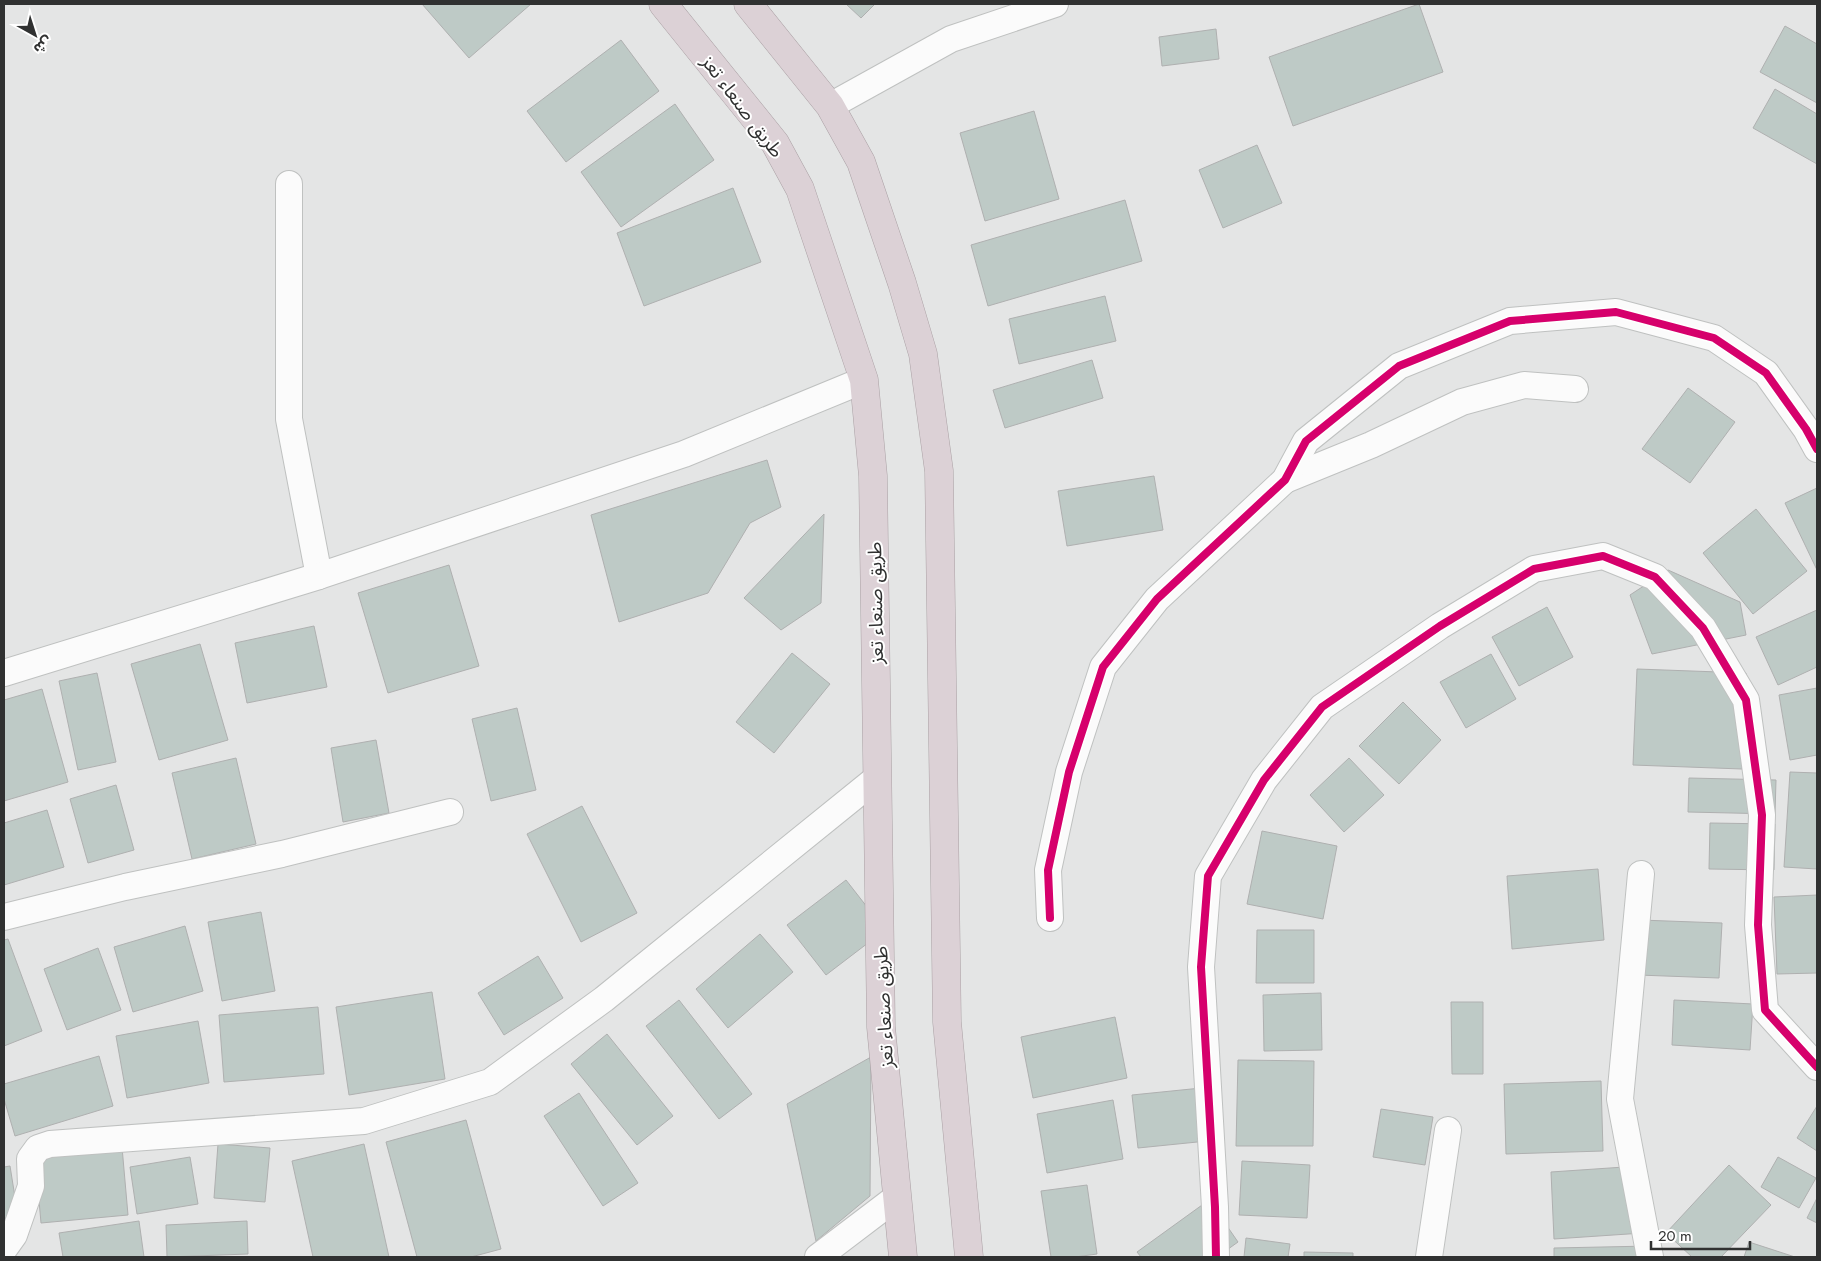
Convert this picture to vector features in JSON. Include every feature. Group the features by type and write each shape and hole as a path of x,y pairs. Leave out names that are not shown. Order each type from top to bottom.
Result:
{"highway":[{"name":"طريق صنعاء تعز","path":"663,4 775,143 800,189 864,380 873,476 881,1027 903,1257"},
{"path":"748,4 830,106 861,162 923,354 939,471 947,1022 969,1257"}],"street":[{"path":"830,106 951,38 1054,4"},
{"path":"289,184 289,419 319,576"},
{"path":"1050,918 1048,870 1069,772 1103,668 1157,598 1285,480 1306,441 1399,366 1510,321 1616,312 1714,338 1766,373 1817,449"},
{"path":"4,673 319,576 684,454 864,380"},
{"path":"1285,480 1372,445 1462,402 1524,385 1575,389"},
{"path":"1216,1257 1212,1150 1201,967 1208,876 1264,780 1322,707 1440,626 1534,569 1603,556 1655,577 1703,628 1746,700 1762,815 1758,925 1765,1010 1817,1067"},
{"path":"4,1248 14,1235 31,1186 30,1160 38,1148 50,1144 364,1121 490,1082 604,999 877,778"},
{"path":"4,918 125,888 282,854 450,812"},
{"path":"1641,874 1620,1099 1650,1257"},
{"path":"1430,1257 1448,1130"},
{"path":"818,1257 897,1197"}],"building":[{"path":"422,4 531,4 469,58"},
{"path":"846,4 875,4 861,18"},
{"path":"1419,4 1443,72 1293,126 1269,57"},
{"path":"1785,26 1817,44 1817,103 1760,72"},
{"path":"1216,29 1219,59 1162,66 1159,37"},
{"path":"621,40 659,91 566,162 527,111"},
{"path":"1775,89 1817,114 1817,164 1753,128"},
{"path":"675,104 714,160 621,227 581,172"},
{"path":"1034,111 1059,199 985,221 960,133"},
{"path":"1257,145 1282,203 1223,228 1199,170"},
{"path":"733,188 761,262 644,306 617,233"},
{"path":"1125,200 1142,261 988,306 971,245"},
{"path":"1105,296 1116,341 1019,364 1009,319"},
{"path":"1092,360 1103,398 1005,428 993,390"},
{"path":"1688,388 1735,422 1690,483 1642,449"},
{"path":"767,460 781,507 750,523 708,593 619,622 591,515"},
{"path":"1154,476 1163,530 1067,546 1058,491"},
{"path":"1817,488 1817,570 1785,503"},
{"path":"1756,509 1807,571 1753,614 1703,553"},
{"path":"824,514 821,603 781,630 744,598"},
{"path":"449,565 479,666 388,693 358,593"},
{"path":"1668,570 1740,602 1746,635 1652,654 1630,595"},
{"path":"1547,607 1573,657 1519,686 1492,637"},
{"path":"1817,610 1817,667 1778,685 1756,637"},
{"path":"314,626 327,687 247,703 235,643"},
{"path":"200,644 228,740 159,760 131,664"},
{"path":"792,653 830,684 774,753 736,722"},
{"path":"1491,654 1516,699 1466,728 1440,682"},
{"path":"1637,669 1746,673 1742,769 1633,765"},
{"path":"97,673 116,762 78,770 59,681"},
{"path":"1817,688 1817,755 1790,760 1779,695"},
{"path":"42,689 68,782 4,801 4,700"},
{"path":"1403,702 1441,740 1399,784 1359,746"},
{"path":"517,708 536,790 491,801 472,719"},
{"path":"376,740 389,813 343,822 331,748"},
{"path":"236,758 256,844 192,859 172,773"},
{"path":"1349,758 1384,795 1344,832 1310,795"},
{"path":"1790,772 1817,773 1817,869 1784,867"},
{"path":"1689,778 1776,780 1775,814 1688,812"},
{"path":"116,785 134,850 88,863 70,799"},
{"path":"582,806 637,913 581,942 527,834"},
{"path":"47,810 64,867 4,885 4,823"},
{"path":"1710,823 1775,824 1774,870 1709,869"},
{"path":"1262,831 1337,846 1323,919 1247,904"},
{"path":"1598,869 1604,940 1512,949 1507,876"},
{"path":"846,880 885,930 826,975 787,925"},
{"path":"1817,895 1817,973 1777,974 1774,897"},
{"path":"261,912 275,991 222,1001 208,922"},
{"path":"1640,920 1722,923 1719,978 1638,975"},
{"path":"185,926 203,991 133,1012 114,947"},
{"path":"1257,930 1314,930 1314,983 1256,983"},
{"path":"760,934 793,972 728,1028 696,989"},
{"path":"8,939 42,1031 4,1046 4,940"},
{"path":"98,948 121,1010 67,1030 44,969"},
{"path":"538,956 563,998 504,1035 478,993"},
{"path":"432,992 445,1079 349,1095 336,1007"},
{"path":"1321,993 1322,1050 1264,1051 1263,995"},
{"path":"679,1000 752,1094 719,1119 646,1026"},
{"path":"1674,1000 1753,1004 1750,1050 1672,1045"},
{"path":"1451,1002 1483,1002 1483,1074 1452,1074"},
{"path":"318,1007 324,1074 224,1082 219,1015"},
{"path":"1115,1017 1127,1078 1033,1098 1021,1037"},
{"path":"198,1021 209,1083 127,1098 116,1036"},
{"path":"607,1034 673,1116 637,1145 571,1064"},
{"path":"99,1056 113,1106 15,1136 4,1099 4,1084"},
{"path":"871,1057 870,1196 816,1241 787,1104"},
{"path":"1238,1060 1314,1061 1313,1146 1236,1146"},
{"path":"1601,1081 1603,1151 1506,1154 1504,1084"},
{"path":"1211,1087 1217,1140 1138,1148 1132,1095"},
{"path":"579,1093 638,1183 603,1206 544,1116"},
{"path":"1113,1100 1123,1159 1047,1173 1037,1114"},
{"path":"1817,1106 1817,1151 1797,1138"},
{"path":"1381,1109 1433,1117 1425,1165 1373,1157"},
{"path":"466,1120 501,1249 471,1257 417,1257 386,1142"},
{"path":"218,1144 270,1148 265,1202 214,1198"},
{"path":"364,1144 389,1257 313,1257 292,1161"},
{"path":"122,1147 128,1215 41,1223 35,1155"},
{"path":"190,1157 198,1204 137,1214 130,1167"},
{"path":"1778,1157 1816,1178 1799,1208 1761,1187"},
{"path":"1242,1161 1310,1165 1307,1218 1239,1215"},
{"path":"1729,1165 1771,1205 1721,1257 1692,1257 1666,1233"},
{"path":"10,1166 18,1216 4,1218 4,1167"},
{"path":"1639,1166 1643,1233 1554,1239 1551,1172"},
{"path":"1087,1185 1097,1254 1075,1257 1051,1257 1041,1191"},
{"path":"1817,1198 1817,1223 1807,1218"},
{"path":"1209,1200 1238,1242 1217,1257 1141,1257 1137,1252"},
{"path":"139,1221 144,1257 63,1257 59,1233"},
{"path":"247,1221 248,1254 167,1257 166,1225"},
{"path":"1246,1238 1290,1244 1288,1257 1244,1257"},
{"path":"1749,1242 1795,1257 1744,1257"},
{"path":"1650,1246 1650,1257 1554,1257 1554,1248"},
{"path":"1304,1252 1353,1253 1353,1257 1304,1257"}],"cycle path":[{"path":"1050,918 1048,870 1069,772 1103,667 1157,599 1285,480 1306,441 1399,366 1510,321 1616,312 1714,338 1766,373 1806,429 1817,449"},
{"path":"1216,1257 1215,1207 1201,967 1208,876 1264,780 1322,707 1440,626 1534,569 1603,556 1655,577 1703,628 1746,700 1762,815 1758,925 1765,1010 1817,1067"}]}
